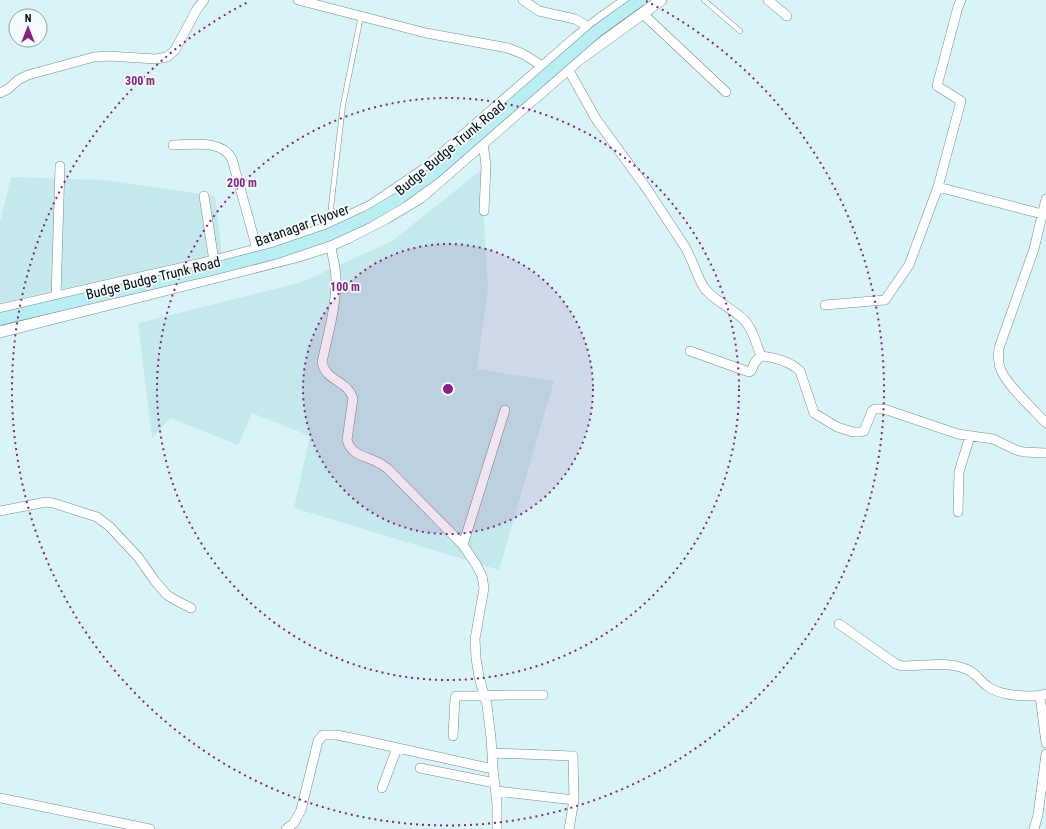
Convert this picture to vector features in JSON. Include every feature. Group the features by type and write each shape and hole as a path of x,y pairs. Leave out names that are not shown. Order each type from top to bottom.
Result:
{"main road":[{"name":"Batanagar Flyover","path":"0,319 275,253 328,235 367,217 401,197 434,173 597,31 640,0"}],"street":[{"path":"0,93 8,89 18,80 28,75 94,57 108,56 156,59 167,57 175,50 197,9 204,0"},
{"path":"298,0 426,33 508,48 523,54 544,66"},
{"path":"523,0 539,11 574,19 589,27"},
{"name":"Budge Budge Trunk Road","path":"0,310 214,261 257,248 290,241 318,231 371,206 424,170 589,27 627,0"},
{"name":"Budge Budge Trunk Road","path":"0,332 299,256 330,245 386,218 421,196 568,69 642,13 662,0"},
{"path":"768,0 787,16"},
{"path":"825,305 886,300 908,265 938,187 961,101 937,86 961,0"},
{"path":"642,13 726,92"},
{"path":"568,69 604,132 648,189 691,256 704,288 719,302 748,324 761,356"},
{"path":"483,143 486,166 484,211"},
{"path":"172,145 216,146 229,153 257,248"},
{"path":"56,297 60,166"},
{"path":"938,187 1042,214"},
{"path":"204,196 214,261"},
{"path":"1046,199 1034,249 999,348 998,358 1001,371 1007,381 1046,423"},
{"path":"329,226 330,245 335,263 336,281 333,309 322,362 324,370 329,376 345,385 353,398 347,440 349,447 356,453 381,464 389,470 463,545 482,576 484,588 475,639 476,658 479,677 487,705 497,804 497,829"},
{"path":"690,352 749,372 761,356"},
{"path":"761,356 787,362 796,366 803,378 814,413 837,427 853,432 864,431 872,411 878,408 897,413 944,430 993,440 1016,450 1046,453"},
{"path":"463,545 505,410"},
{"path":"958,512 959,472 970,436"},
{"path":"0,511 46,502 97,517 110,526 138,557 167,595 191,608"},
{"path":"839,624 896,664 902,666 954,665 974,673 987,687 995,691 1027,696 1043,695 1046,743"},
{"path":"453,736 456,696 543,696"},
{"path":"286,829 294,823 301,810 320,737 323,735 337,735 493,768"},
{"path":"382,788 397,748"},
{"path":"492,753 573,756 574,800 569,829"},
{"path":"1034,829 1038,815 1046,754"},
{"path":"420,768 495,787 574,800"},
{"path":"0,798 150,829"}],"lane":[{"path":"704,0 740,31"},
{"path":"329,226 343,105 361,16"}],"shaded area":[{"path":"481,170 488,288 477,369 554,381 499,570 294,508 310,436 252,413 238,445 170,418 152,438 138,323 302,282 392,241"},
{"path":"11,177 105,180 215,196 222,253 0,303 0,222"}]}
